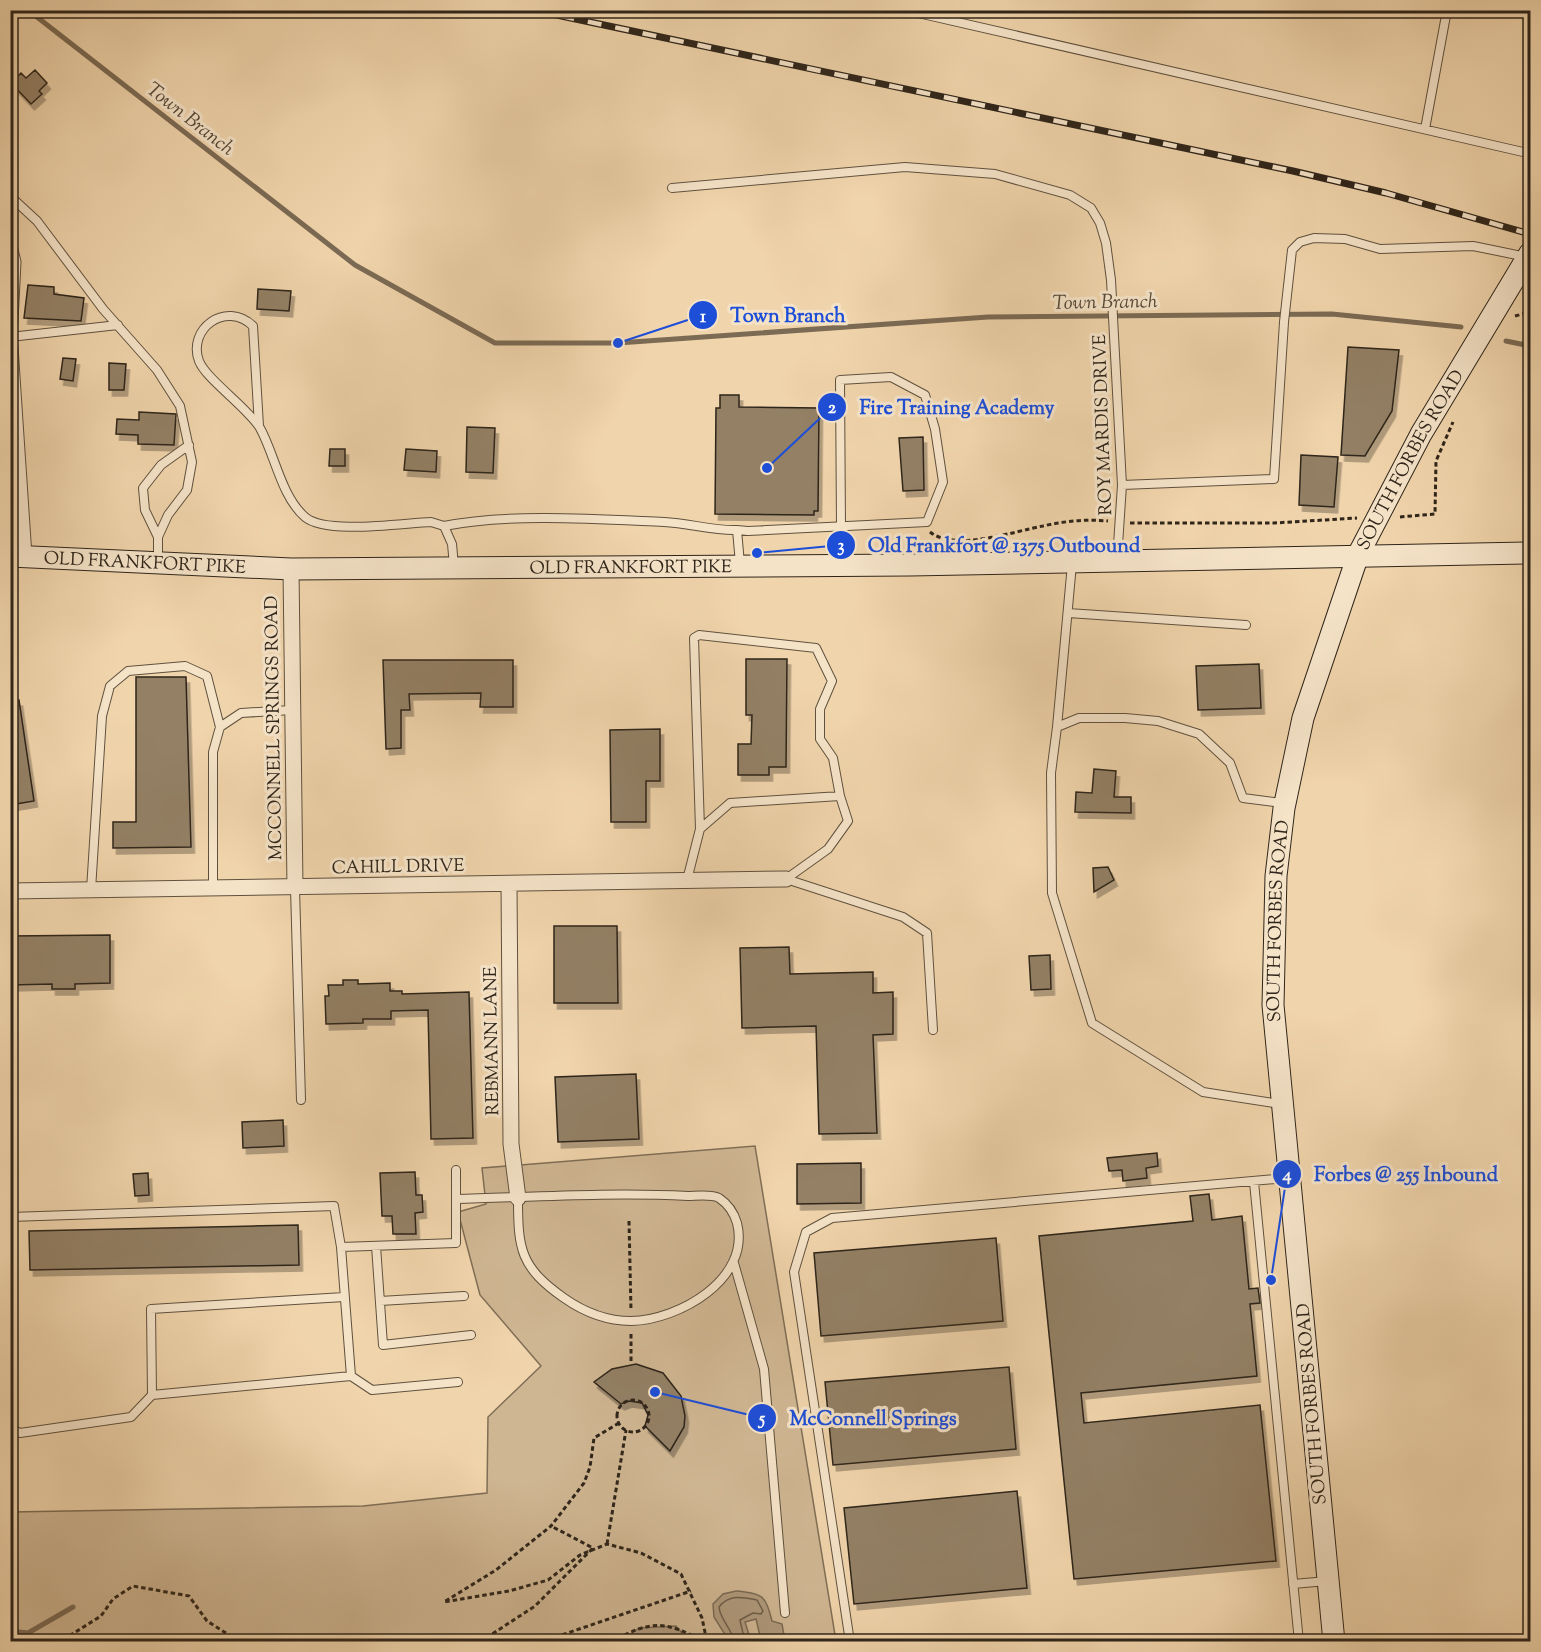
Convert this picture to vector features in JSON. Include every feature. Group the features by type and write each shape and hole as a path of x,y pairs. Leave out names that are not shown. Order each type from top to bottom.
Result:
{"main road":[{"name":"SOUTH FORBES ROAD","path":"1334,1641 1273,1005 1276,876 1285,803 1303,718 1358,555 1421,434 1529,255"},
{"name":"OLD FRANKFORT PIKE","path":"17,556 291,569 1072,563 1530,553"}],"street":[{"path":"10,321 11,258"},
{"path":"10,347 17,556"},
{"name":"MCCONNELL SPRINGS ROAD","path":"291,569 295,888"},
{"name":"CAHILL DRIVE","path":"10,891 786,879"},
{"name":"REBMANN LANE","path":"509,884 511,1144 518,1198"}],"lane":[{"path":"905,10 1523,152"},
{"path":"1425,129 1448,10"},
{"name":"ROY MARDIS DRIVE","path":"672,188 905,167 994,174 1070,195 1091,208 1100,223 1107,243 1111,280 1122,484 1117,562"},
{"path":"10,196 37,221 117,325 157,370 180,406 192,462 187,489 168,515 158,537 158,562"},
{"path":"1122,484 1274,479 1284,322 1292,250 1300,242 1314,238 1345,239 1380,249 1473,246 1529,255"},
{"path":"259,426 253,326 244,318 232,314 222,315 206,326 196,346 199,362 259,426 291,498 306,518 330,526 431,522 444,526 482,519 667,522 720,531 841,527 927,522 943,482 935,429 925,395 891,377 840,380 841,527"},
{"path":"10,337 117,325"},
{"path":"158,537 145,510 143,488 161,465 189,445"},
{"path":"444,526 452,544 454,568"},
{"path":"738,530 740,566"},
{"path":"1072,563 1058,727 1051,773 1052,893 1092,1023 1203,1092 1282,1104"},
{"path":"1068,613 1246,625"},
{"path":"687,880 700,829 693,694 694,638 699,635 816,648 832,681 820,709 820,739 833,758 840,796 848,821 828,849 786,879"},
{"path":"92,890 102,716 110,686 128,671 185,666 207,676 220,728 213,752 213,889"},
{"path":"220,728 241,713 292,710"},
{"path":"1058,727 1079,718 1125,718 1158,721 1199,734 1230,763 1243,798 1285,803"},
{"path":"700,829 730,803 840,796"},
{"path":"786,879 855,904 903,917 927,933 933,1030"},
{"path":"295,888 301,1100"},
{"path":"341,1247 456,1243 456,1170"},
{"path":"850,1641 794,1272 806,1232 832,1218 1289,1178"},
{"path":"1254,1182 1299,1641"},
{"path":"456,1199 649,1195 718,1197 734,1213 740,1236 734,1263 764,1368 785,1613"},
{"path":"518,1198 518,1232 523,1259 547,1286 584,1312 604,1318 632,1321 667,1314 701,1299 734,1263"},
{"path":"10,1216 334,1206 341,1247 351,1376"},
{"path":"376,1246 383,1346 471,1335"},
{"path":"380,1301 464,1296"},
{"path":"152,1395 151,1310 344,1297"},
{"path":"10,1428 20,1433 131,1417 152,1395 351,1376 372,1390 458,1383"},
{"path":"1293,1584 1328,1581"}],"path":[{"path":"1509,322 1516,315 1530,312"},
{"path":"1419,516 1435,514 1436,461 1457,414"},
{"path":"927,522 931,534 951,541 1009,534 1043,526 1088,520 1160,525 1351,519"},
{"path":"629,1221 632,1316"},
{"path":"631,1334 632,1364"},
{"path":"635,1401 644,1406 648,1415 645,1426 636,1432 626,1430 619,1423 617,1413 624,1403 635,1401"},
{"path":"619,1423 594,1438 590,1467 584,1483 551,1526 496,1570 444,1602 509,1591 548,1580 593,1548 607,1544 641,1553 681,1574 702,1618 706,1641"},
{"path":"607,1544 626,1430"},
{"path":"551,1526 593,1548"},
{"path":"480,1641 535,1606 593,1548"},
{"path":"56,1641 66,1638 101,1616 113,1599 133,1586 189,1596 207,1621 240,1641"},
{"path":"541,1641 691,1591"},
{"path":"611,1641 633,1630 672,1625 706,1641"}],"shaded area":[{"path":"755,1146 836,1641 11,1642 11,1512 363,1506 487,1493 488,1417 541,1366 480,1295 458,1212 486,1204 482,1168"}],"water":[{"path":"736,1591 752,1593 765,1600 772,1621 782,1624 785,1641 765,1641 760,1636 756,1619 745,1622 751,1641 729,1641 714,1617 713,1604 723,1594"},
{"path":"676,1626 689,1641 621,1641 639,1628"}],"building":[{"path":"35,70 47,83 39,91 42,94 31,104 11,83 21,73 26,78"},
{"path":"28,285 54,287 54,294 84,298 81,321 24,318"},
{"path":"258,289 291,291 289,311 257,309"},
{"path":"1348,347 1399,350 1392,411 1365,456 1341,455"},
{"path":"63,358 76,359 73,381 60,379"},
{"path":"109,363 126,364 124,390 109,390"},
{"path":"720,395 739,395 739,407 819,408 818,511 814,511 814,515 715,514 716,408 720,408"},
{"path":"139,412 176,414 174,445 138,444 138,435 116,434 117,419 139,420"},
{"path":"467,427 495,428 493,473 466,472"},
{"path":"923,437 924,490 903,491 899,438"},
{"path":"330,449 345,449 345,466 329,466"},
{"path":"406,449 437,451 436,472 404,470"},
{"path":"1301,455 1338,457 1334,507 1299,505"},
{"path":"746,659 787,659 786,767 769,767 769,775 738,775 738,744 751,744 752,715 746,715"},
{"path":"383,660 513,660 513,707 480,707 481,693 409,694 410,710 401,710 401,748 386,749"},
{"path":"1259,664 1261,708 1198,710 1196,666"},
{"path":"136,677 186,677 191,847 113,848 113,822 136,822"},
{"path":"19,700 34,801 10,805 10,701"},
{"path":"660,729 660,781 646,781 646,822 611,822 610,730"},
{"path":"1094,769 1116,771 1114,797 1131,797 1131,813 1075,812 1076,792 1092,793"},
{"path":"1108,867 1114,880 1094,892 1093,868"},
{"path":"554,926 617,926 618,1003 554,1003"},
{"path":"110,935 110,983 75,984 75,989 52,989 52,984 10,985 10,936"},
{"path":"789,947 790,974 873,972 873,993 893,992 893,1034 873,1035 877,1133 819,1134 816,1026 742,1028 740,948"},
{"path":"1050,955 1051,989 1031,990 1029,956"},
{"path":"343,980 358,980 358,984 390,983 390,991 402,991 402,994 469,992 473,1138 431,1139 428,1010 391,1011 391,1019 363,1019 363,1023 326,1024 325,996 329,996 328,985 343,985"},
{"path":"636,1074 639,1139 558,1142 555,1077"},
{"path":"283,1120 284,1146 243,1148 242,1122"},
{"path":"1157,1153 1158,1166 1146,1168 1147,1178 1123,1181 1122,1170 1109,1171 1107,1158"},
{"path":"861,1163 861,1203 797,1204 797,1164"},
{"path":"415,1172 416,1195 422,1195 423,1212 415,1213 416,1234 393,1234 392,1216 382,1216 380,1173"},
{"path":"148,1173 149,1195 135,1196 133,1174"},
{"path":"1209,1194 1212,1220 1242,1216 1249,1289 1258,1288 1260,1303 1250,1304 1257,1376 1081,1393 1084,1423 1260,1405 1276,1561 1074,1579 1039,1236 1193,1221 1190,1196"},
{"path":"298,1225 299,1265 30,1270 29,1231"},
{"path":"996,1238 1003,1321 821,1336 814,1253"},
{"path":"636,1364 663,1373 681,1396 685,1416 684,1427 670,1451 645,1426 648,1415 642,1403 629,1401 621,1404 594,1382 612,1369"},
{"path":"1009,1367 1016,1449 833,1465 825,1382"},
{"path":"1017,1491 1027,1588 854,1604 844,1508"}],"waterway":[{"name":"Town Branch","path":"28,10 355,265 495,343 618,343 988,317 1332,314 1461,327"},
{"name":"Town Branch","path":"1506,341 1530,346"},
{"path":"10,1631 28,1633 73,1607"}],"railway":[{"path":"533,10 1293,171 1386,193 1530,234"}],"place":[{"name":"Town Branch","path":"618,343"},
{"name":"Fire Training Academy","path":"767,468"},
{"name":"Old Frankfort @ 1375 Outbound","path":"757,553"},
{"name":"Forbes @ 255 Inbound","path":"1271,1280"},
{"name":"McConnell Springs","path":"655,1392"}]}
